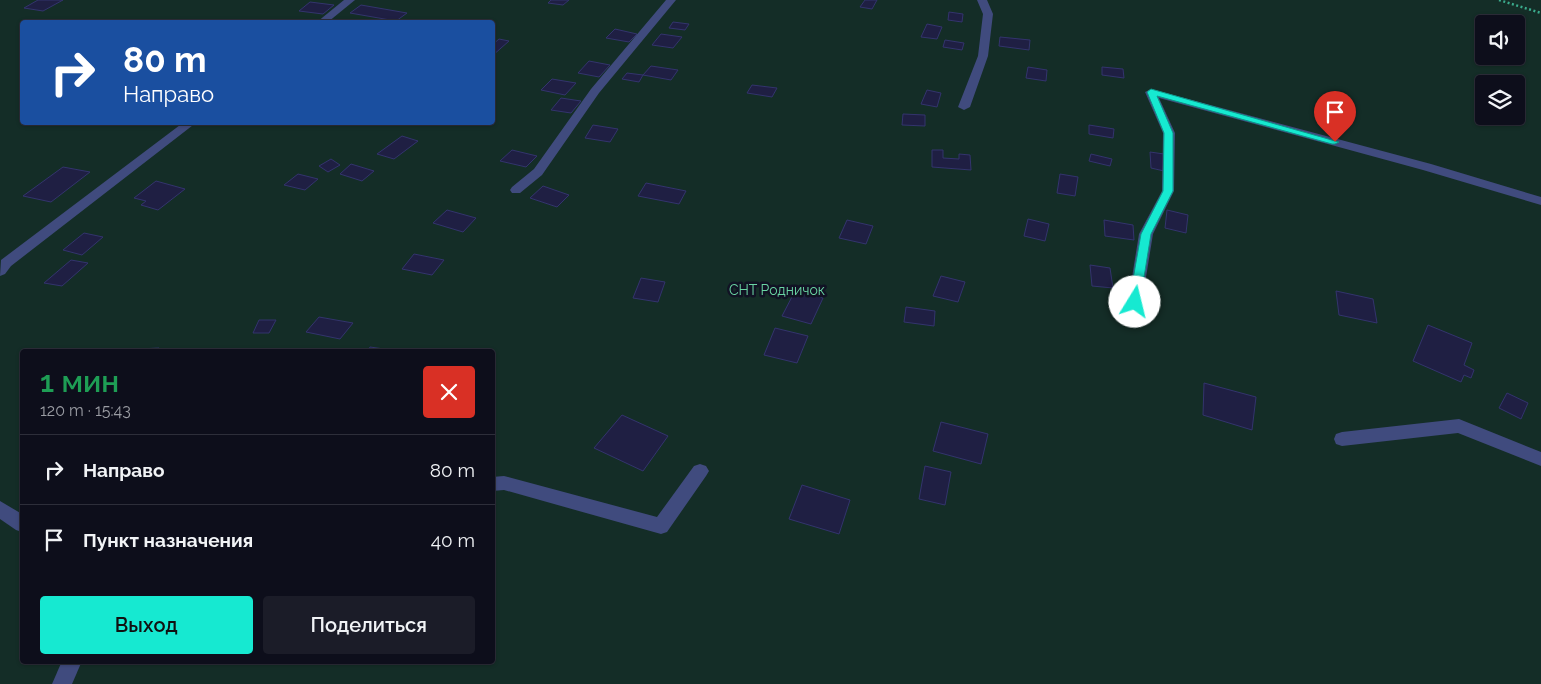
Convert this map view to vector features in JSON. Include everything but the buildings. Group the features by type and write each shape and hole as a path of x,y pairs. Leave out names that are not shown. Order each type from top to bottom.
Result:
{"lane":[{"path":"325,20 350,0"},
{"path":"516,190 538,172 595,91 671,0"},
{"path":"964,107 983,56 988,14 982,0"},
{"path":"1135,302 1146,234 1168,191 1168,133 1151,92 1541,200"},
{"path":"0,271 6,262 188,125"},
{"path":"1342,439 1459,426 1541,460"},
{"path":"495,484 504,482 661,526 700,470"},
{"path":"0,509 20,523"},
{"path":"62,684 71,664"}],"path":[{"path":"1499,0 1541,13"}],"green space":[{"name":"СНТ Родничок","path":"0,0 1541,0 1541,684 0,684"}],"route":[{"path":"1135,302 1146,234 1168,191 1168,133 1151,92 1335,142"}]}
